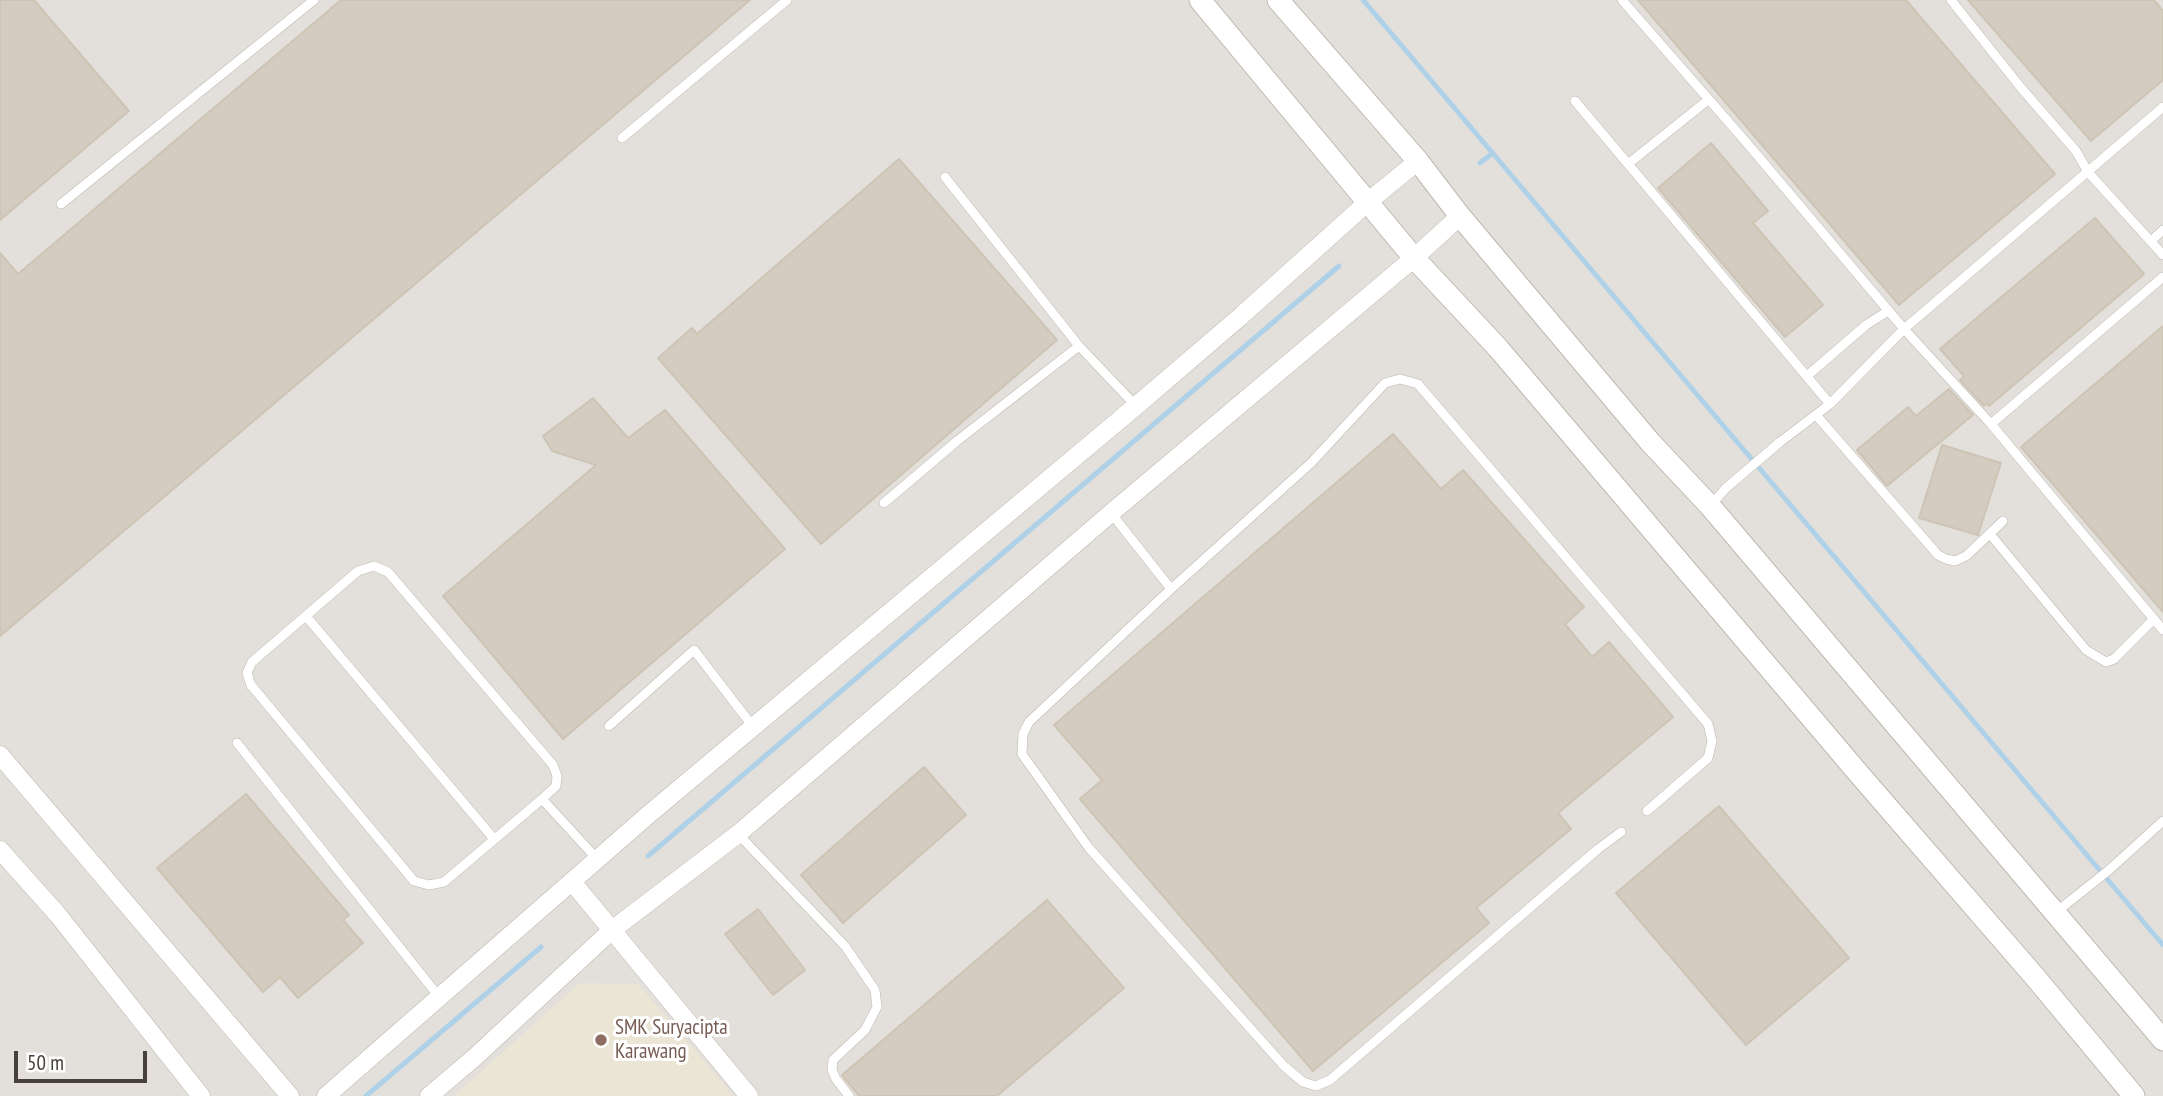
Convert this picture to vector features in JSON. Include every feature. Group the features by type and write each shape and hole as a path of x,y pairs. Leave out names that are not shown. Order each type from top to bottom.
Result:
{"street":[{"path":"1200,0 1414,258 1498,348 2134,1096"},
{"path":"1278,0 1418,161 1460,216 1650,442 1710,506 2163,1040"},
{"path":"326,1096 598,860 1136,406 1418,161"},
{"path":"429,1096 612,930 738,834 1460,216"},
{"path":"0,755 290,1096"},
{"path":"0,850 58,915 201,1096"},
{"path":"573,883 749,1096"}],"lane":[{"path":"61,204 314,0"},
{"path":"622,138 787,0"},
{"path":"1622,0 1888,311 1991,424 2163,630"},
{"path":"1951,0 2022,89 2076,150 2088,172 2163,255"},
{"path":"1628,164 1708,100"},
{"path":"1576,101 1830,404"},
{"path":"1710,506 1726,488 1780,442 1830,404 1904,329 2163,107"},
{"path":"945,177 1079,346 1136,406"},
{"path":"2151,241 2163,230"},
{"path":"1991,424 2163,277"},
{"path":"1807,376 1866,325 1888,311"},
{"path":"884,503 957,441 1079,346"},
{"path":"1621,832 1330,1080 1316,1086 1303,1082 1284,1066 1089,848 1022,754 1023,734 1029,722 1311,463 1385,383 1400,379 1418,384 1708,724 1712,741 1708,758 1647,811"},
{"path":"1816,415 1938,555 1955,561 1966,556 2003,521"},
{"path":"1111,513 1171,589"},
{"path":"1990,534 2086,650 2106,662 2114,659 2154,619"},
{"path":"374,566 388,572 553,765 557,776 556,786 444,882 429,885 414,881 251,685 247,673 252,662 306,616 358,571 374,566"},
{"path":"306,616 494,839"},
{"path":"609,726 694,650 754,728"},
{"path":"237,743 440,998"},
{"path":"542,799 598,860"},
{"path":"2054,914 2109,870 2163,821"},
{"path":"738,834 845,946 875,990 877,1007 865,1030 833,1060 832,1070 849,1096"}],"shaded area":[{"path":"0,0 2163,0 2163,1096 0,1096"},
{"name":"SMK Suryacipta Karawang","path":"580,983 638,984 734,1096 454,1096"}],"building":[{"path":"0,0 34,0 129,111 0,220"},
{"path":"341,0 750,0 0,636 0,253 18,274"},
{"path":"1638,0 1906,0 2055,174 1899,305"},
{"path":"1968,0 2154,0 2163,11 2163,80 2091,141"},
{"path":"1711,143 1768,211 1753,223 1823,305 1785,337 1658,188"},
{"path":"899,159 1057,340 821,544 658,358 692,328 697,334"},
{"path":"2095,218 2144,274 1989,406 1984,406 1960,380 1964,376 1940,349"},
{"path":"2163,326 2163,612 2021,447"},
{"path":"1949,389 1973,415 1887,486 1857,450 1908,407 1916,416"},
{"path":"593,398 628,438 665,410 785,549 563,739 443,596 596,465 552,451 543,436"},
{"path":"1393,434 1441,489 1463,470 1584,607 1565,624 1592,657 1609,642 1673,717 1558,813 1571,829 1476,908 1489,923 1313,1071 1080,799 1102,780 1054,725"},
{"path":"1942,445 2001,463 1978,535 1919,518"},
{"path":"924,767 966,815 843,923 801,875"},
{"path":"246,794 349,915 343,920 363,943 298,998 280,977 263,992 157,868"},
{"path":"1719,806 1849,958 1746,1045 1616,893"},
{"path":"1047,900 1124,988 997,1096 859,1096 842,1075"},
{"path":"758,909 805,970 773,995 725,934"}],"waterway":[{"path":"1363,0 2163,945"},
{"path":"1480,163 1493,153"},
{"path":"648,856 1339,266"},
{"path":"366,1096 541,947"}],"place":[{"name":"SMK Suryacipta Karawang","path":"601,1040"}]}
